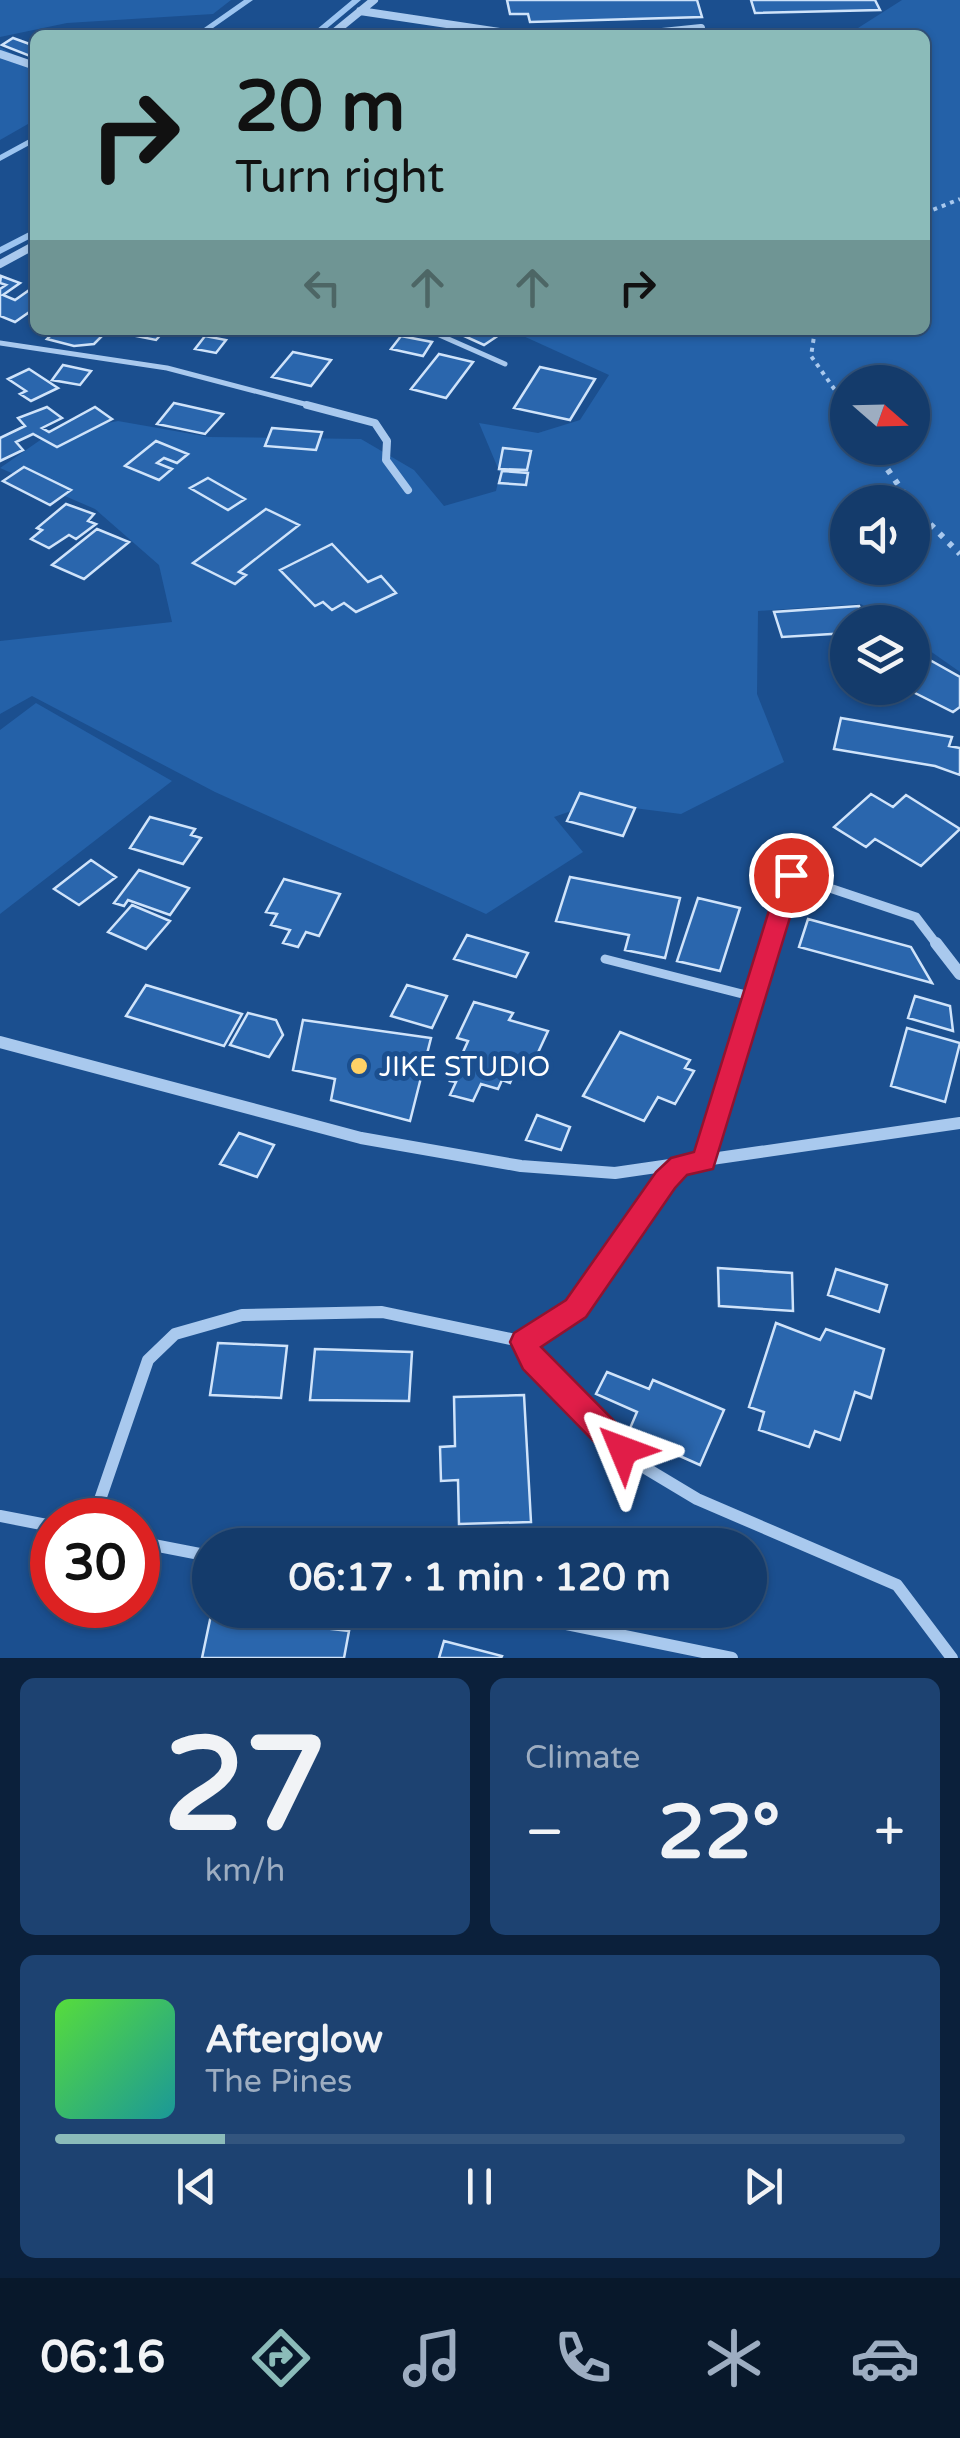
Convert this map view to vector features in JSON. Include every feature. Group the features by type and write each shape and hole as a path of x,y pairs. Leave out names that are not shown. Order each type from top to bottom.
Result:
{"street":[{"path":"337,30 374,0"},
{"path":"360,11 487,30"},
{"path":"682,30 701,28"},
{"path":"0,54 30,64"},
{"path":"0,264 30,248"},
{"path":"704,1162 791,875 916,917 960,974"},
{"path":"0,1042 361,1138 520,1166 615,1173 960,1123"},
{"path":"101,1498 148,1360 175,1334 242,1316 382,1312 524,1342 576,1308 680,1166"},
{"path":"524,1342 533,1360 642,1466 696,1499 897,1585 952,1658"},
{"path":"0,1516 30,1522"},
{"path":"160,1546 192,1552"},
{"path":"585,1628 732,1658"}],"lane":[{"path":"439,335 505,364"},
{"path":"0,342 167,368 375,423 386,440 386,460 408,490"},
{"path":"605,958 754,997"}],"path":[{"path":"930,211 960,199"},
{"path":"814,335 811,356 830,383"},
{"path":"930,523 960,554"}],"shaded area":[{"path":"0,0 231,0 213,14 67,23 0,37"},
{"path":"902,0 960,0 960,672 930,651 930,605 830,605 758,611 757,694 784,762 681,814 594,803 554,817 583,852 486,914 215,792 32,696 0,714 0,641 172,622 159,565 95,509 0,468 49,434 118,421 209,437 361,439 414,470 444,506 496,491 500,473 479,423 538,433 580,420 609,375 521,335 930,335 930,30 855,30"},
{"path":"0,47 30,63 30,123 0,140"},
{"path":"36,703 172,781 0,914 0,730"}],"building":[{"path":"507,0 697,0 702,17 530,22 528,14 510,14"},
{"path":"751,0 875,0 880,10 755,13"},
{"path":"13,38 30,44 30,56 2,45"},
{"path":"1,276 20,283 3,295 15,300 30,290 30,312 15,322 0,316 0,289 6,285 0,283"},
{"path":"51,335 103,335 94,344 74,346 47,339"},
{"path":"131,335 160,335 156,340"},
{"path":"462,335 499,335 484,345"},
{"path":"205,336 226,340 216,353 195,349"},
{"path":"401,336 432,342 423,356 391,349"},
{"path":"293,352 331,360 311,386 272,377"},
{"path":"439,354 473,362 446,398 411,389"},
{"path":"63,365 91,371 80,385 52,380"},
{"path":"540,367 595,379 570,420 514,408"},
{"path":"29,369 58,388 31,401 20,394 26,391 8,379"},
{"path":"174,403 223,414 205,434 157,424"},
{"path":"47,407 62,418 42,428 49,432 95,407 112,419 57,447 33,434 16,442 23,450 0,461 0,438 25,426 18,418"},
{"path":"272,428 322,432 316,450 265,446"},
{"path":"156,441 188,454 177,463 164,458 157,463 172,469 159,480 125,466"},
{"path":"503,448 531,451 527,470 499,469"},
{"path":"24,467 71,490 50,505 3,481"},
{"path":"502,471 528,473 526,485 499,483"},
{"path":"208,478 245,499 228,510 190,488"},
{"path":"66,504 94,514 88,521 96,524 76,539 69,535 49,548 31,539 42,530 37,528"},
{"path":"266,509 299,525 239,572 246,575 235,584 193,563"},
{"path":"97,529 129,542 84,579 52,565"},
{"path":"332,544 368,582 381,576 396,593 356,612 344,603 332,610 323,602 315,606 280,570"},
{"path":"830,608 830,634 782,637 774,612"},
{"path":"930,660 960,677 960,707 953,712 930,700"},
{"path":"841,718 952,737 949,746 960,748 960,775 935,766 834,749"},
{"path":"580,793 635,808 623,836 567,821"},
{"path":"871,794 893,807 906,795 960,829 921,866 875,839 866,847 834,827"},
{"path":"150,817 195,829 191,835 201,838 183,864 130,848"},
{"path":"91,860 116,877 79,905 54,889"},
{"path":"139,870 189,888 170,915 128,900 124,906 114,903"},
{"path":"570,877 680,898 665,958 625,950 629,935 556,921"},
{"path":"284,879 340,894 319,936 306,932 298,947 283,943 290,930 271,925 277,914 266,912"},
{"path":"698,898 740,908 720,971 677,961"},
{"path":"132,905 170,921 146,949 108,932"},
{"path":"808,919 911,947 932,983 799,947"},
{"path":"467,935 528,953 516,977 454,959"},
{"path":"146,985 242,1014 224,1046 126,1016"},
{"path":"407,985 447,996 432,1028 391,1016"},
{"path":"915,996 950,1006 953,1031 908,1018"},
{"path":"474,1002 513,1013 509,1020 548,1031 535,1059 522,1055 510,1083 502,1080 498,1089 481,1084 473,1101 450,1095 456,1082 450,1081 468,1041 457,1038"},
{"path":"248,1013 276,1020 283,1035 269,1057 230,1045"},
{"path":"303,1020 431,1038 410,1121 331,1100 335,1079 293,1070"},
{"path":"907,1028 960,1043 945,1102 891,1086"},
{"path":"620,1032 690,1060 685,1068 694,1071 675,1104 658,1097 644,1121 583,1096"},
{"path":"537,1115 570,1127 561,1150 526,1140"},
{"path":"239,1133 274,1145 257,1177 220,1164"},
{"path":"718,1268 792,1273 793,1311 719,1306"},
{"path":"836,1269 887,1285 879,1312 828,1295"},
{"path":"776,1323 820,1340 826,1329 884,1349 871,1398 855,1392 840,1440 815,1431 809,1447 759,1430 764,1412 749,1407"},
{"path":"218,1343 287,1346 281,1398 210,1395"},
{"path":"315,1349 412,1352 409,1401 310,1400"},
{"path":"607,1372 649,1389 653,1380 724,1410 700,1465 628,1433 637,1412 596,1394"},
{"path":"524,1395 531,1522 459,1524 458,1480 441,1481 440,1447 455,1446 454,1397"},
{"path":"208,1628 349,1631 344,1658 202,1658"},
{"path":"444,1641 502,1656 439,1658"}],"waterway":[{"path":"205,30 249,0"},
{"path":"320,30 357,0"},
{"path":"0,158 30,142"},
{"path":"0,251 30,235"}],"place":[{"name":"JIKE STUDIO","path":"359,1066"}],"route":[{"path":"623,1450 533,1360 524,1342 576,1308 666,1180 680,1166 704,1162 791,875"}]}
